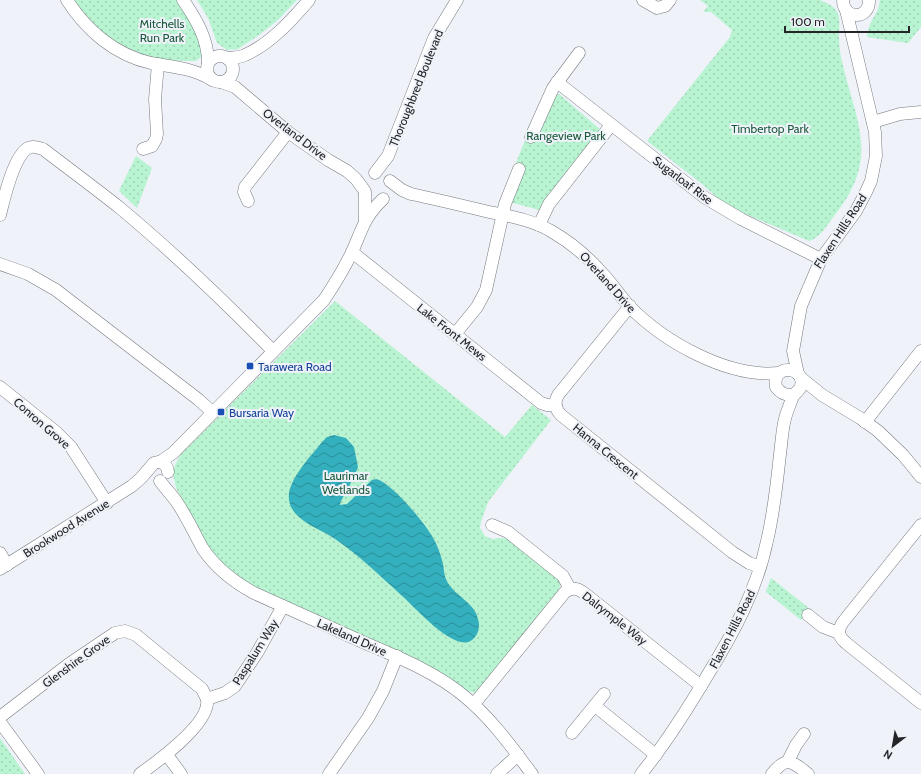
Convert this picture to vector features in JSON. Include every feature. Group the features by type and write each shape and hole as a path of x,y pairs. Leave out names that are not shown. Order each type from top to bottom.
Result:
{"street":[{"path":"67,0 76,14 104,41 118,50 134,57 158,64 188,69 199,68 208,63 214,56 244,56"},
{"path":"183,0 192,13 206,43 208,63 207,73 217,81 228,79 244,56 280,31 309,0"},
{"name":"Thoroughbred Boulevard","path":"372,174 388,156 434,38 457,0"},
{"path":"643,0 657,8 665,6 670,0"},
{"name":"Flaxen Hills Road","path":"853,41 855,29 862,14 867,9 869,0"},
{"path":"842,4 851,14 862,14"},
{"name":"Flaxen Hills Road","path":"780,372 793,351 801,306 813,274 821,259 856,211 870,181 876,156 873,122 853,41 842,4"},
{"path":"206,43 212,49 225,57 232,65 233,71"},
{"path":"531,137 557,82 579,53"},
{"path":"144,149 152,146 156,139 155,99 158,64"},
{"name":"Overland Drive","path":"188,69 228,84 244,94 288,132 328,160 347,171 356,179 365,191"},
{"name":"Overland Drive","path":"233,71 235,80 244,94"},
{"name":"Sugarloaf Rise","path":"557,82 704,197 741,219 821,259"},
{"path":"873,122 900,114 921,112"},
{"path":"539,225 546,210 553,200 612,126"},
{"path":"248,201 244,192 245,187 288,132"},
{"path":"0,215 14,168 27,149 32,147 43,149 104,195 153,236 216,294 273,351"},
{"name":"Thoroughbred Boulevard","path":"388,156 389,179"},
{"path":"455,334 477,306 486,290 503,215 519,169"},
{"name":"Overland Drive","path":"347,171 358,174 372,174"},
{"path":"163,477 150,476 149,468 154,463 160,462 173,453 324,300 339,277 352,252 365,220 390,190 389,179 379,173 372,174 365,181 365,220"},
{"name":"Overland Drive","path":"389,179 402,190 411,194 503,215 539,225 577,248 603,274 630,306 649,323 676,342 721,364 753,373 778,389"},
{"path":"365,191 371,198 379,200 384,198"},
{"name":"Overland Drive","path":"384,198 396,195 411,194"},
{"name":"Lake Front Mews","path":"352,252 541,403 555,405"},
{"path":"0,264 28,274 56,290 199,400 212,412"},
{"path":"555,405 558,395 630,306"},
{"name":"Flaxen Hills Road","path":"793,351 800,376"},
{"path":"865,422 921,351"},
{"path":"822,395 809,392 787,395 778,389 776,380 780,372 790,369 822,395 865,422 892,444 921,477"},
{"name":"Overland Drive","path":"753,373 780,372"},
{"path":"796,393 801,386 800,376"},
{"name":"Conron Grove","path":"0,387 56,432 71,447 107,503"},
{"name":"Flaxen Hills Road","path":"641,774 683,716 701,686 740,618 756,582 770,527 785,417 783,401 778,389"},
{"name":"Flaxen Hills Road","path":"785,417 796,393"},
{"name":"Hanna Crescent","path":"555,405 561,415 732,552 749,563 760,567"},
{"path":"163,477 173,453"},
{"path":"160,462 166,465 163,477"},
{"name":"Brookwood Avenue","path":"4,567 132,486 149,468"},
{"name":"Brookwood Avenue","path":"132,486 163,477"},
{"name":"Lakeland Drive","path":"163,477 204,550 215,564 239,584 283,606 397,656 437,677 474,704 493,724 532,774"},
{"path":"492,525 508,532 563,576 570,589"},
{"path":"921,525 843,622 839,633 846,643 921,703"},
{"path":"0,553 4,567"},
{"name":"Dalrymple Way","path":"474,704 565,592 574,588 584,593 701,686"},
{"name":"Paspalum Way","path":"207,699 225,693 235,686 257,653 283,606"},
{"path":"808,615 824,628 839,633"},
{"name":"Glenshire Grove","path":"0,717 69,664 105,639 120,631 125,631 136,635 202,689 207,699"},
{"path":"329,774 368,718 383,691 397,656"},
{"path":"572,733 604,694"},
{"path":"140,774 181,742 207,707 207,699"},
{"path":"595,706 656,755"},
{"path":"0,722 38,774"},
{"path":"772,774 778,766 788,761 796,745 804,734"},
{"path":"166,755 181,774"},
{"path":"497,774 518,755"},
{"path":"788,761 808,774"}],"green space":[{"name":"Mitchells Run Park","path":"73,0 179,0 206,53 196,61 163,60 140,54 118,43 98,28"},
{"name":"Mitchells Run Park","path":"197,0 297,0 277,21 259,35 238,49 227,50 217,43 208,18"},
{"name":"Timbertop Park","path":"700,0 820,0 832,6 838,14 840,53 858,120 861,138 861,156 857,175 849,195 817,237 809,241 723,203 702,184 647,141 730,37 732,30 711,12 703,12 708,6"},
{"path":"880,0 921,0 921,27 908,43 867,37 869,27 878,10"},
{"name":"Rangeview Park","path":"559,94 601,130 600,133 539,210 510,202 523,170 515,165 526,138 554,96"},
{"path":"136,156 152,168 137,208 119,191"},
{"name":"Laurimar Wetlands","path":"335,301 505,437 532,405 551,420 488,502 480,528 485,536 492,539 507,539 558,578 561,584 559,589 475,693 468,691 448,677 403,653 258,590 236,577 215,556 205,541 176,488 173,474 175,465 181,454"},
{"path":"771,578 810,609 801,620 766,592"},
{"path":"0,738 25,774 0,774"}],"water":[{"path":"334,435 346,438 354,447 358,467 340,505 347,504 374,479 380,480 387,485 409,506 434,539 441,557 445,577 449,585 470,604 477,616 479,629 472,640 465,642 455,640 445,634 424,617 377,572 344,545 312,526 294,512 289,500 289,493 296,477 323,441 327,437"}],"place":[{"name":"Tarawera Road","path":"250,366"},
{"name":"Bursaria Way","path":"221,412"}]}
